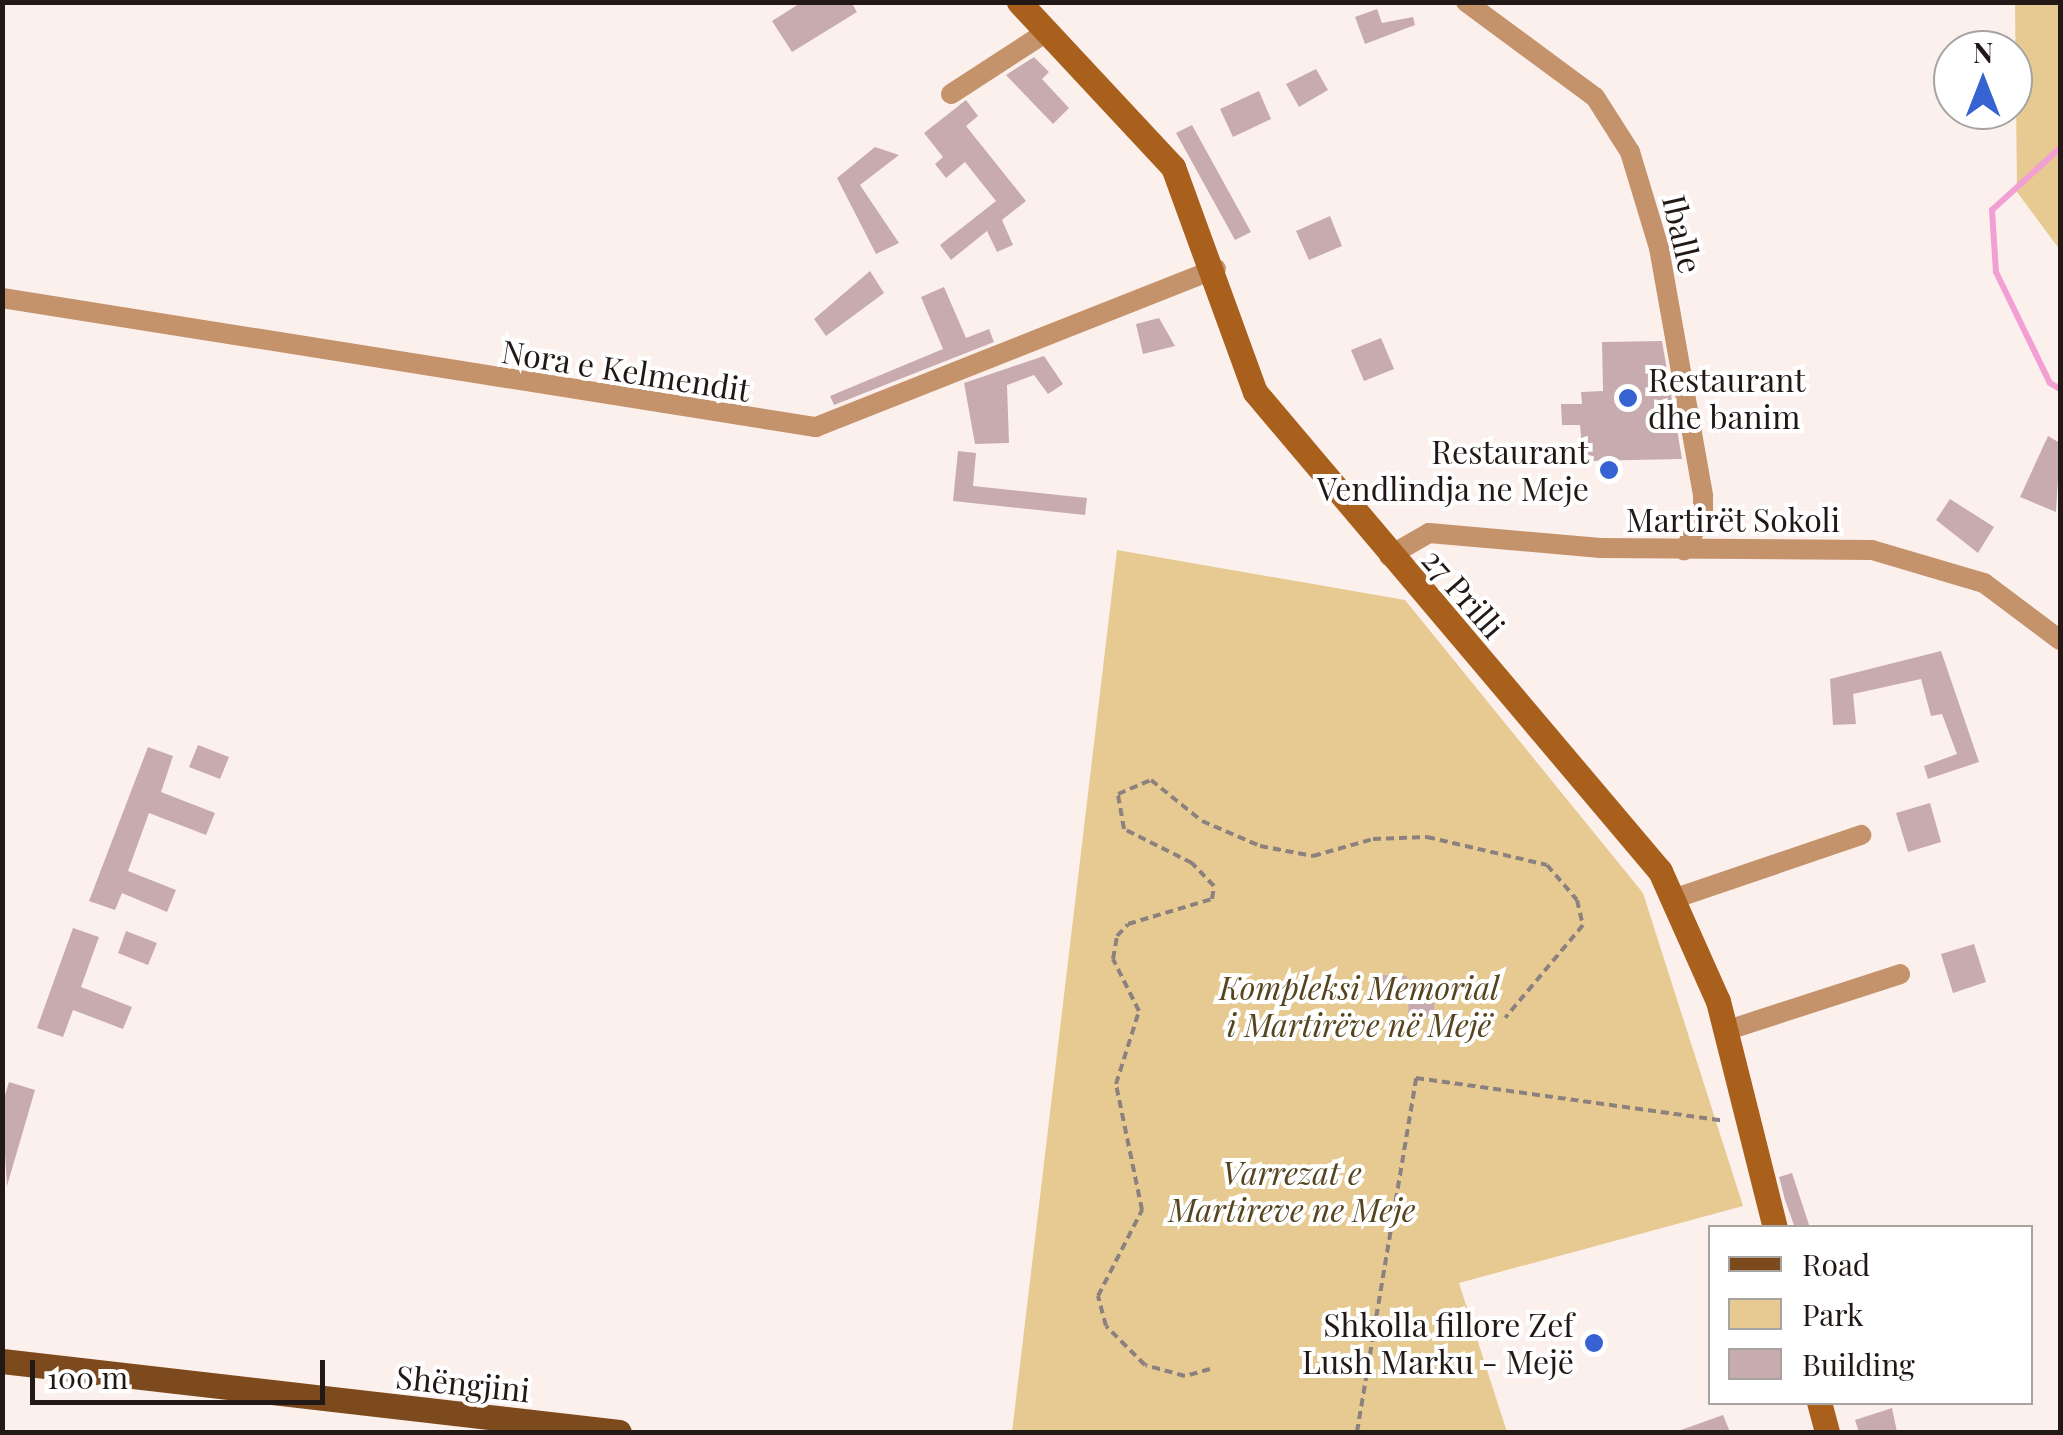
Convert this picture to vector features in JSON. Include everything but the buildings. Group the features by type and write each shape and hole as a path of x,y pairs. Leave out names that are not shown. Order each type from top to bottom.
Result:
{"main road":[{"name":"Shëngjini","path":"2,1360 619,1432"}],"street":[{"name":"27 Prilli","path":"1019,2 1172,167 1216,269 1255,392 1389,556 1660,872 1725,1032 1774,1225"},
{"name":"Iballe","path":"1466,2 1595,97 1630,152 1659,248 1704,496 1704,514 1684,550"},
{"path":"951,94 1044,33"},
{"name":"Nora e Kelmendit","path":"2,298 816,427 1216,269"},
{"name":"Martirët Sokoli","path":"1389,556 1429,532 1684,550 1872,550 1913,558 1984,583 2060,640"},
{"path":"1673,899 1862,835"},
{"path":"1725,1032 1900,974"},
{"path":"1821,1405 1827,1432"}],"path":[{"path":"1210,1369 1185,1376 1145,1365 1106,1326 1098,1296 1142,1210 1116,1084 1139,1011 1113,959 1117,936 1128,924 1212,899 1214,886 1192,863 1124,830 1118,794 1151,780 1202,820 1260,846 1313,856 1374,839 1427,837 1546,865 1577,900 1582,924 1505,1018"},
{"path":"1358,1432 1416,1078 1749,1125"}],"green space":[{"path":"2015,3 2060,3 2060,250 2017,192 2016,130 2033,130 2033,30 2015,30"},
{"name":"Kompleksi Memorial i Martirëve në Mejë","path":"1117,550 1405,600 1643,893 1743,1206 1459,1283 1507,1432 1012,1432"}],"waterway":[{"path":"2060,148 1992,210 1996,272 2050,383 2060,389"}],"place":[{"name":"Restaurant dhe banim","path":"1628,398"},
{"name":"Restaurant Vendlindja ne Meje","path":"1609,470"},
{"name":"Shkolla fillore Zef Lush Marku - Mejë","path":"1594,1343"}],"park label":[{"name":"Varrezat e Martireve ne Meje","path":"1292,1192"}]}
